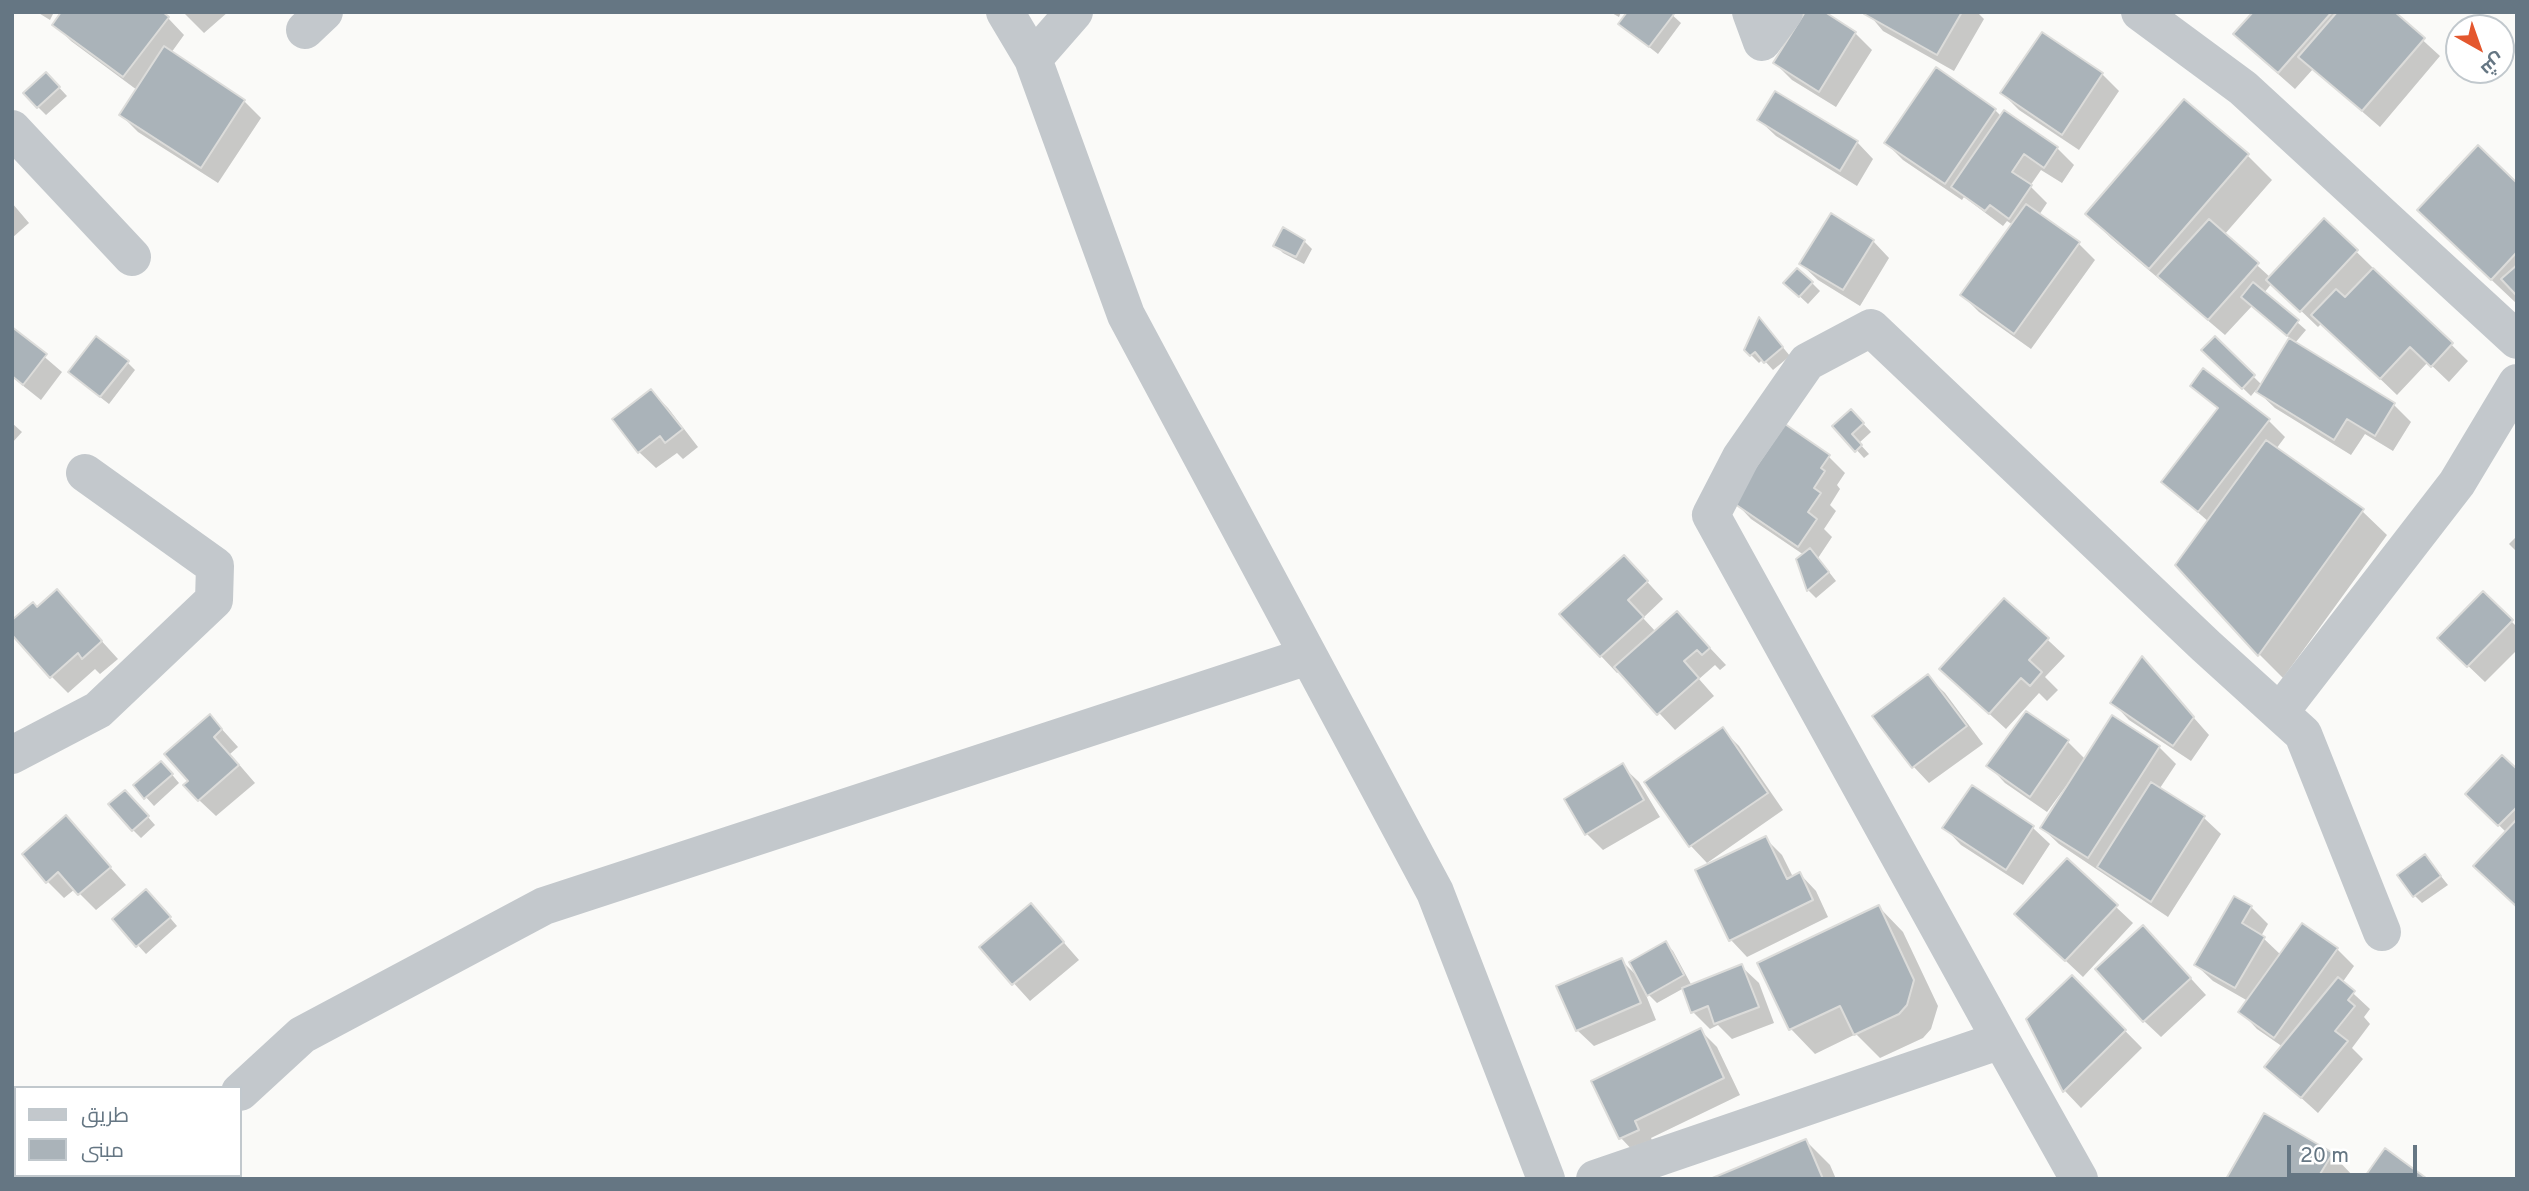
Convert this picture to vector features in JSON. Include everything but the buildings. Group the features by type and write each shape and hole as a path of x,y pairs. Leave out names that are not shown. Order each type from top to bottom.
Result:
{"street":[{"path":"1005,12 1033,59 1126,315 1435,892 1545,1179"},
{"path":"1033,59 1074,12"},
{"path":"1751,12 1762,42 1784,12"},
{"path":"2140,12 2243,88 2517,340"},
{"path":"12,129 132,257"},
{"path":"2079,1179 1711,515 1741,457 1807,362 1871,328 2206,646 2304,734 2382,932"},
{"path":"2280,712 2457,483 2517,383"},
{"path":"12,755 98,710 214,600 215,566 85,473"},
{"path":"242,1089 302,1035 544,906 1308,656"},
{"path":"1595,1179 2001,1040"}]}
